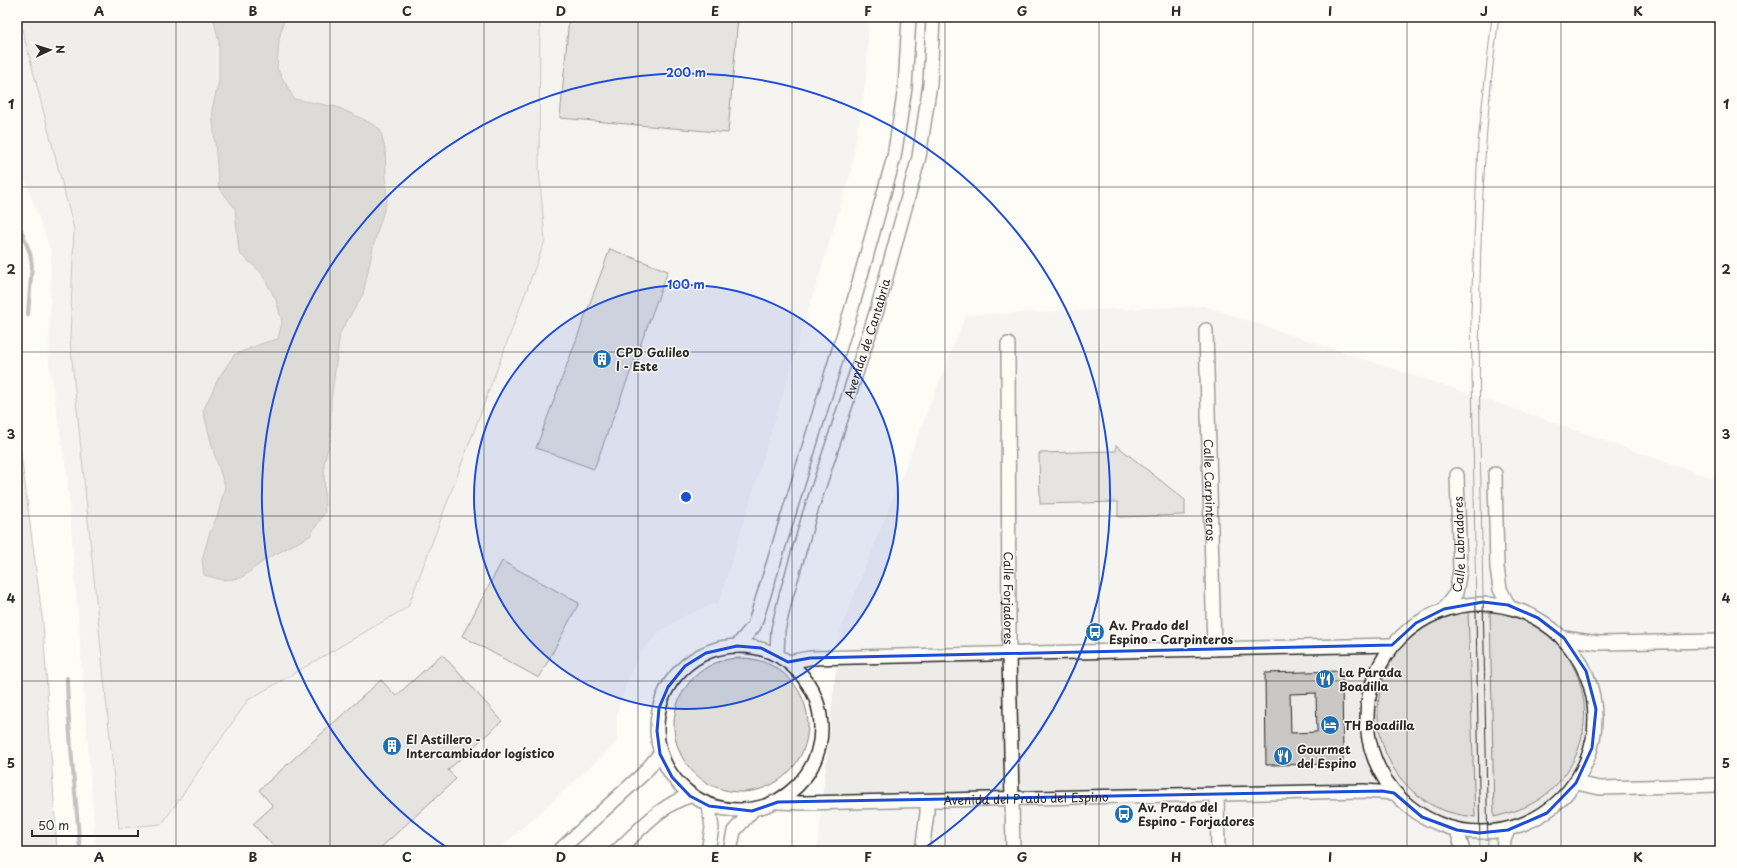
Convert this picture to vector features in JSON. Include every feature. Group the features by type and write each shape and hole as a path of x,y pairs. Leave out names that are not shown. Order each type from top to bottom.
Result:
{"street":[{"name":"Avenida de Cantabria","path":"738,646 754,626 853,304 894,157 905,88 909,17"},
{"name":"Avenida de Cantabria","path":"777,654 778,630 786,596 810,513 877,310 919,157 930,84 933,17"},
{"name":"Calle Carpinteros","path":"1206,330 1214,649"},
{"name":"Calle Forjadores","path":"1008,344 1009,653 1013,851"},
{"path":"1495,474 1497,568 1500,589 1508,605"},
{"name":"Calle Labradores","path":"1444,609 1456,593 1460,570 1457,475"},
{"path":"1476,602 1508,605 1538,618 1564,638 1586,671 1596,709 1592,748 1576,783 1547,813 1508,830 1484,833 1457,830 1422,817 1394,792 1374,758 1367,719 1373,680 1392,645 1416,623 1444,609 1476,602"},
{"path":"1564,638 1598,643 1720,641"},
{"path":"788,662 810,658 1392,645"},
{"path":"738,646 761,648 777,654 808,681 820,711 822,740 810,772 799,787 778,802 752,811 709,806 690,796 672,777 660,754 657,731 659,708 668,687 685,666 706,653 738,646"},
{"path":"559,851 643,774 660,754"},
{"path":"1576,783 1600,788 1720,785"},
{"name":"Avenida del Prado del Espino","path":"778,802 927,801 1363,791 1394,792"},
{"path":"1217,794 1218,851"},
{"path":"617,851 666,807 677,799 690,796"},
{"path":"922,851 927,814 927,801"},
{"path":"708,851 712,828 709,806"},
{"path":"730,851 734,831 752,811"},
{"path":"1457,830 1463,851"},
{"path":"1503,851 1504,840 1508,830"}],"highlighted area":[{"path":"1483,602 1508,605 1538,618 1564,638 1586,671 1596,709 1592,748 1576,783 1547,813 1508,830 1479,833 1457,830 1422,817 1394,793 1382,791 778,802 752,811 709,806 690,796 672,777 660,754 657,731 659,708 668,687 685,666 706,653 737,646 761,648 788,662 810,658 1392,645 1416,623 1444,609"}],"shaded area":[{"path":"17,17 869,17 866,78 851,171 719,602 688,614 660,631 640,653 628,679 617,713 617,743 497,851 96,851 67,474 49,364 51,252 17,157"},
{"path":"19,17 540,17 539,168 545,241 408,607 248,700 162,824 119,828 70,340 74,229"},
{"path":"213,17 285,17 279,39 277,68 294,99 337,107 380,129 385,149 387,200 374,243 363,294 340,333 331,400 331,437 324,463 325,512 310,536 268,558 241,578 223,580 204,575 202,560 209,535 218,514 225,486 214,453 203,411 218,379 234,355 263,343 278,339 282,322 276,300 261,272 239,253 235,208 219,188 212,109 219,81 219,42"},
{"path":"1204,306 1512,408 1720,481 1720,851 817,851 840,631 966,315"},
{"path":"17,423 43,624 57,851 17,851"},
{"path":"1490,609 1525,618 1536,624 1555,640 1570,660 1580,682 1584,705 1583,728 1577,751 1566,773 1549,792 1530,805 1516,811 1494,817"},
{"path":"1468,610 1475,817 1455,814 1442,810 1424,800 1403,782 1389,760 1380,736 1378,710 1382,685 1391,661 1407,640 1428,623 1448,615"},
{"path":"734,658 748,658 767,663 789,677 803,699 807,712 807,738 803,751 789,773 767,787 748,792 734,792 715,787 693,773 679,751 674,732 674,718 679,699 693,677 715,663"}],"building":[{"path":"569,17 738,17 728,133 560,118"},
{"name":"CPD Galileo I - Este","path":"610,249 668,271 594,469 536,448"},
{"path":"1116,445 1185,500 1185,515 1118,517 1118,502 1040,504 1039,453 1116,451"},
{"path":"502,561 579,603 539,678 462,636"},
{"name":"El Astillero - Intercambiador logístico","path":"442,654 502,721 448,770 456,779 377,851 278,851 253,824 273,806 259,790 381,680 396,696"},
{"name":"TH Boadilla","path":"1342,671 1343,764 1266,765 1265,673","holes":["1316,693 1317,732 1291,733 1290,694"]}],"waterway":[{"path":"17,220 30,253 32,265 28,314"},
{"path":"67,678 70,743 80,851"}],"tram line":[{"path":"1480,851 1471,313 1478,142 1492,17"},
{"path":"1488,851 1479,375 1481,256 1486,136 1499,17"}],"place":[{"name":"CPD Galileo I - Este","path":"602,359"},
{"name":"Av. Prado del Espino - Carpinteros","path":"1095,632"},
{"name":"La Parada Boadilla","path":"1325,679"},
{"name":"TH Boadilla","path":"1330,725"},
{"name":"El Astillero - Intercambiador logístico","path":"392,746"},
{"name":"Gourmet del Espino","path":"1283,756"},
{"name":"Av. Prado del Espino - Forjadores","path":"1124,814"}]}
